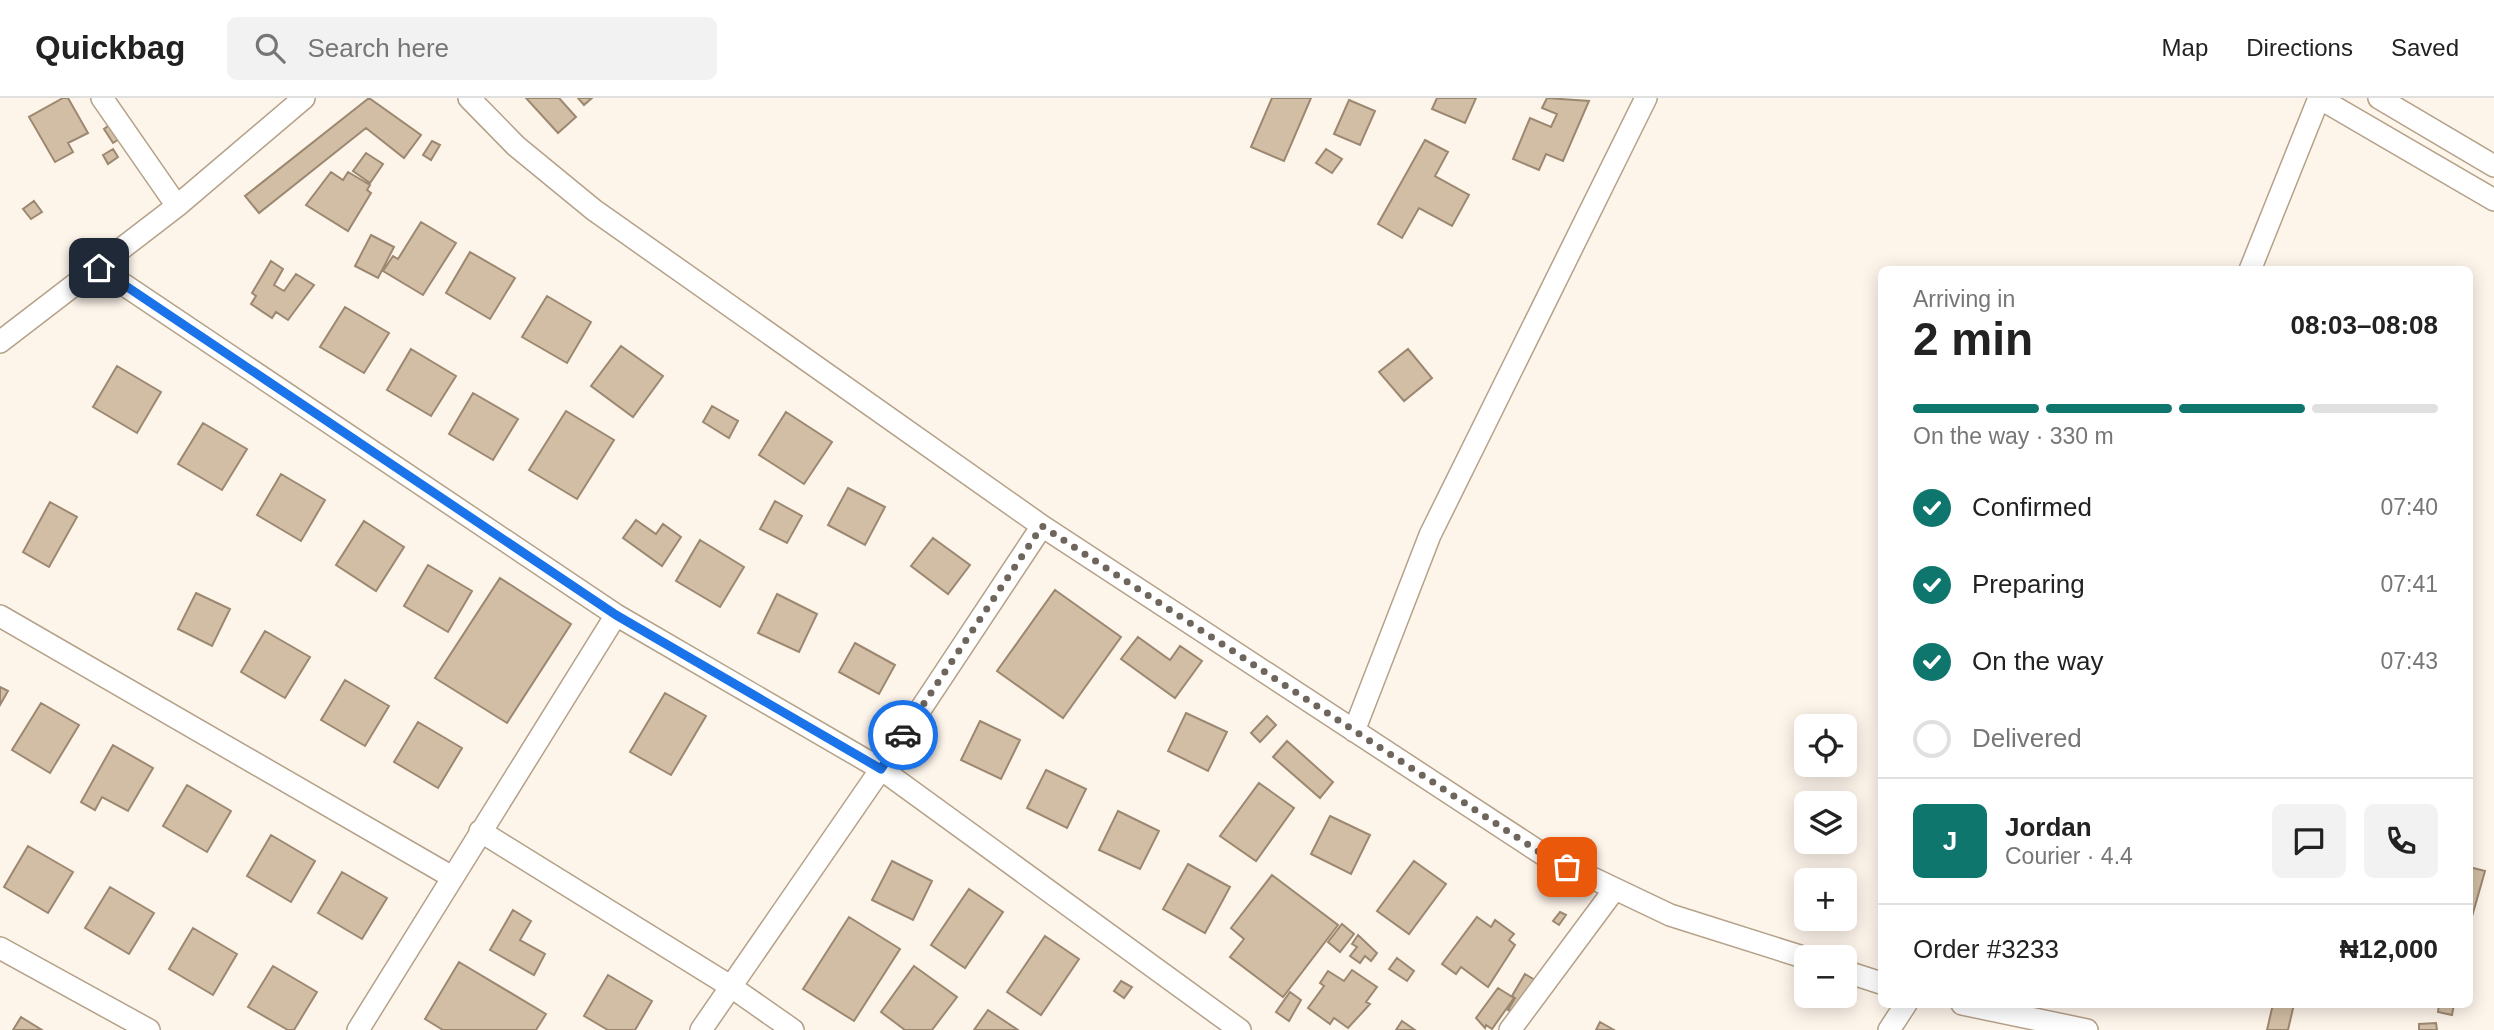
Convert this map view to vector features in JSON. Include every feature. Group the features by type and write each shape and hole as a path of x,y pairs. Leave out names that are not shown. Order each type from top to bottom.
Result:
{"street":[{"path":"102,98 177,206"},
{"path":"0,342 177,206 304,98"},
{"path":"469,98 516,146 594,209 1042,526 1544,855 1670,915 1794,954"},
{"path":"1354,731 1430,536 1646,98"},
{"path":"2252,266 2319,98 2494,200"},
{"path":"2379,98 2494,166"},
{"path":"99,268 616,615 881,769 1240,1030"},
{"path":"701,1030 881,769 1042,526"},
{"path":"358,1030 616,615"},
{"path":"0,616 452,877"},
{"path":"480,831 730,986 793,1030"},
{"path":"1510,1030 1614,890"},
{"path":"0,948 149,1030"},
{"path":"1857,975 1878,982"},
{"path":"1889,1030 1903,1008"},
{"path":"1981,1008 2087,1030"}],"building":[{"path":"63,98 68,98 88,133 68,143 73,152 55,162 29,117"},
{"path":"369,98 421,135 404,158 366,128 259,213 245,196"},
{"path":"526,98 559,98 576,117 558,133"},
{"path":"578,98 592,98 584,105"},
{"path":"1272,98 1311,98 1284,161 1251,147"},
{"path":"1437,98 1476,98 1465,123 1432,109"},
{"path":"1547,98 1589,101 1563,161 1546,154 1539,170 1513,159 1530,118 1551,127 1557,114 1542,108"},
{"path":"1349,100 1375,111 1360,145 1334,134"},
{"path":"112,123 121,138 113,143 104,129"},
{"path":"1425,140 1448,152 1435,176 1469,195 1452,226 1419,208 1402,238 1378,224"},
{"path":"432,141 440,145 431,160 423,155"},
{"path":"113,149 118,157 108,164 103,155"},
{"path":"1326,149 1342,159 1332,173 1316,163"},
{"path":"366,153 383,164 370,183 353,171"},
{"path":"331,172 343,180 348,172 370,185 367,190 371,193 348,231 306,205"},
{"path":"34,201 42,212 31,219 23,209"},
{"path":"421,222 456,243 423,295 383,271 393,256 398,259"},
{"path":"371,235 394,247 378,278 355,266"},
{"path":"470,252 515,278 490,319 446,293"},
{"path":"271,261 283,269 274,285 284,291 296,274 314,285 288,320 276,312 272,318 251,304 256,296 252,293"},
{"path":"547,296 591,322 567,363 522,337"},
{"path":"345,307 389,333 364,373 320,347"},
{"path":"621,346 663,376 633,417 591,386"},
{"path":"411,349 456,376 431,416 387,390"},
{"path":"1408,349 1432,378 1404,401 1379,372"},
{"path":"117,366 161,392 137,433 93,407"},
{"path":"473,393 518,419 493,460 449,434"},
{"path":"712,406 738,421 729,438 703,422"},
{"path":"566,411 614,440 577,499 529,470"},
{"path":"786,412 832,442 804,484 759,455"},
{"path":"203,423 247,449 222,490 178,464"},
{"path":"281,474 325,500 301,541 257,515"},
{"path":"848,488 885,507 865,545 828,525"},
{"path":"775,501 802,516 787,543 760,529"},
{"path":"50,502 77,517 49,567 23,552"},
{"path":"636,520 656,534 663,524 681,537 662,566 623,538"},
{"path":"364,521 404,547 376,591 336,565"},
{"path":"933,538 970,565 948,594 911,566"},
{"path":"700,540 744,567 720,607 676,581"},
{"path":"428,565 472,591 448,632 404,606"},
{"path":"500,578 571,624 507,723 435,678"},
{"path":"1055,590 1121,637 1063,718 997,671"},
{"path":"196,593 230,609 212,646 178,629"},
{"path":"777,594 817,614 799,652 758,633"},
{"path":"265,631 310,657 285,698 241,672"},
{"path":"1138,637 1170,660 1180,646 1202,661 1175,698 1121,659"},
{"path":"855,643 895,665 879,694 839,672"},
{"path":"345,680 389,706 365,746 321,720"},
{"path":"0,687 8,691 0,705"},
{"path":"665,693 706,716 671,775 630,752"},
{"path":"41,703 79,725 50,773 12,750"},
{"path":"1186,713 1227,732 1208,771 1168,751"},
{"path":"1267,716 1276,725 1260,742 1251,733"},
{"path":"980,721 1020,740 1001,779 961,760"},
{"path":"418,722 462,748 438,788 394,762"},
{"path":"1287,741 1333,782 1320,798 1273,757"},
{"path":"113,745 153,768 128,811 102,797 95,810 81,802"},
{"path":"1046,770 1086,789 1067,828 1027,808"},
{"path":"1259,783 1294,808 1256,861 1220,836"},
{"path":"187,785 231,811 207,852 163,826"},
{"path":"1118,811 1159,831 1140,869 1099,850"},
{"path":"1330,816 1370,835 1351,874 1311,854"},
{"path":"271,835 315,861 291,902 247,876"},
{"path":"28,846 73,872 48,913 4,887"},
{"path":"892,861 932,881 913,920 872,900"},
{"path":"1414,861 1446,884 1409,934 1377,911"},
{"path":"1188,864 1230,887 1205,933 1163,909"},
{"path":"2473,868 2485,871 2473,913"},
{"path":"342,872 387,898 362,939 318,913"},
{"path":"1272,875 1338,925 1283,997 1230,957 1244,939 1231,928"},
{"path":"110,887 154,913 129,954 85,928"},
{"path":"969,889 1003,912 965,968 931,945"},
{"path":"513,910 531,921 520,940 545,954 534,975 490,950"},
{"path":"1560,912 1566,915 1559,925 1553,921"},
{"path":"849,917 900,949 854,1021 803,989"},
{"path":"1477,917 1491,927 1495,920 1514,934 1509,940 1515,945 1488,987 1461,967 1456,974 1442,964"},
{"path":"1342,924 1354,934 1340,952 1328,942"},
{"path":"193,928 237,954 213,995 169,969"},
{"path":"1358,935 1377,953 1371,961 1365,956 1360,963 1350,956 1357,947 1352,944"},
{"path":"1045,936 1079,959 1041,1015 1007,992"},
{"path":"1397,958 1414,971 1407,981 1389,969"},
{"path":"459,962 546,1014 536,1030 443,1030 425,1019"},
{"path":"273,966 317,992 294,1030 288,1030 248,1007"},
{"path":"914,966 957,997 932,1030 905,1030 881,1012"},
{"path":"1352,970 1377,987 1366,1002 1370,1004 1348,1028 1334,1018 1330,1024 1308,1008 1324,986 1320,983 1328,971 1344,981"},
{"path":"1525,974 1535,980 1514,1013 1508,1010 1515,998 1512,996"},
{"path":"608,975 652,1001 635,1030 608,1030 584,1016"},
{"path":"1121,981 1132,987 1124,998 1114,991"},
{"path":"1498,988 1514,998 1492,1029 1486,1025 1485,1028 1476,1018"},
{"path":"1290,992 1301,1000 1289,1021 1276,1012"},
{"path":"2272,1008 2293,1008 2288,1030 2267,1030"},
{"path":"2438,1008 2453,1008 2452,1015 2438,1012"},
{"path":"988,1010 1018,1030 974,1030"},
{"path":"21,1017 42,1030 13,1030"},
{"path":"1402,1021 1415,1030 1396,1030"},
{"path":"1600,1022 1614,1030 1596,1030"},
{"path":"2436,1023 2437,1030 2419,1030 2419,1024"}],"way so far":[{"path":"903,735 1042,526 1544,855 1567,867"}],"route":[{"path":"99,268 616,615 881,769 903,735"}]}
